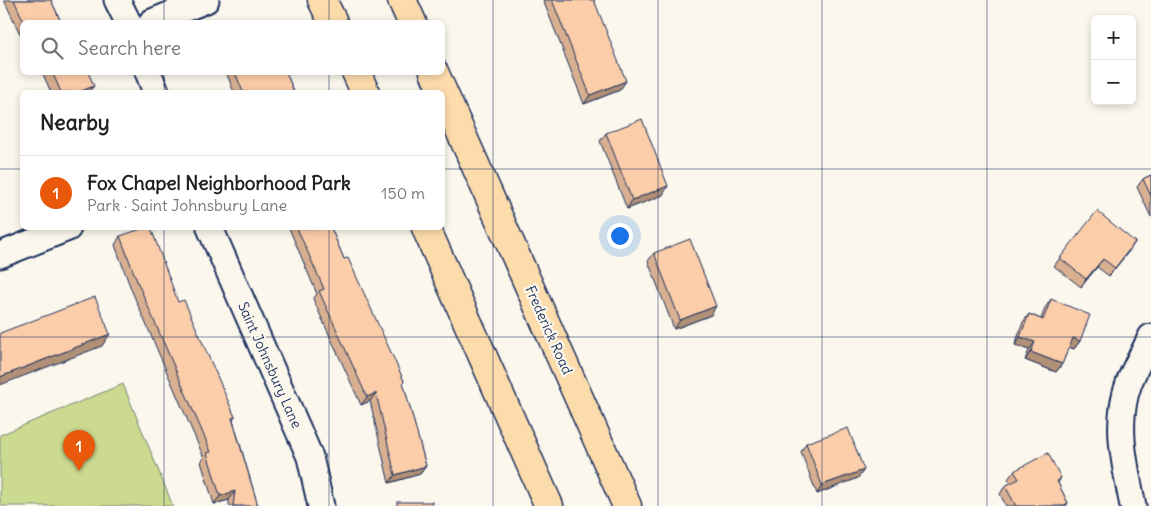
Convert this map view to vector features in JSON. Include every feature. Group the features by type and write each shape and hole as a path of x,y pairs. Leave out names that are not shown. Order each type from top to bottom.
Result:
{"main road":[{"path":"322,0 332,20"},
{"path":"402,0 411,20"},
{"path":"357,75 364,90"},
{"name":"Frederick Road","path":"435,75 442,90"},
{"name":"Frederick Road","path":"445,97 627,506"},
{"path":"427,230 548,506"}],"street":[{"path":"117,0 127,20"},
{"path":"157,20 206,0"},
{"path":"149,75 155,90"},
{"path":"0,255 63,230"},
{"name":"Saint Johnsbury Lane","path":"211,230 310,457 321,506"},
{"path":"1133,506 1122,452 1121,415 1129,383 1151,337"}],"green space":[{"path":"123,384 173,506 0,506 0,435"}],"building":[{"path":"14,0 51,0 60,20 23,20"},
{"path":"552,0 594,0 626,81 590,95"},
{"path":"53,75 89,75 94,86 84,90 60,90"},
{"path":"236,75 287,75 293,90 242,90"},
{"path":"642,119 668,186 632,200 606,133"},
{"path":"1151,175 1151,196 1143,179"},
{"path":"1097,211 1135,242 1115,268 1103,259 1086,279 1060,258"},
{"path":"138,230 152,230 178,302 184,300 235,417 232,418 258,506 233,506 235,491 220,496 207,453 211,452 137,281 120,236"},
{"path":"298,230 332,230 344,259 348,258 404,381 426,466 395,475 376,393 367,397 319,291 324,289"},
{"path":"690,239 716,306 680,320 654,253"},
{"path":"95,297 110,334 0,377 0,333"},
{"path":"1051,299 1090,315 1080,341 1073,338 1062,364 1031,352 1035,342 1020,337 1029,314 1043,320"},
{"path":"848,428 864,470 822,485 806,443"},
{"path":"1048,453 1061,478 1057,481 1068,503 1062,506 1016,506 1005,486 1019,479 1014,471"},
{"path":"397,502 432,502 432,506 397,506"}],"place":[{"name":"Fox Chapel Neighborhood Park","path":"79,471"}]}
